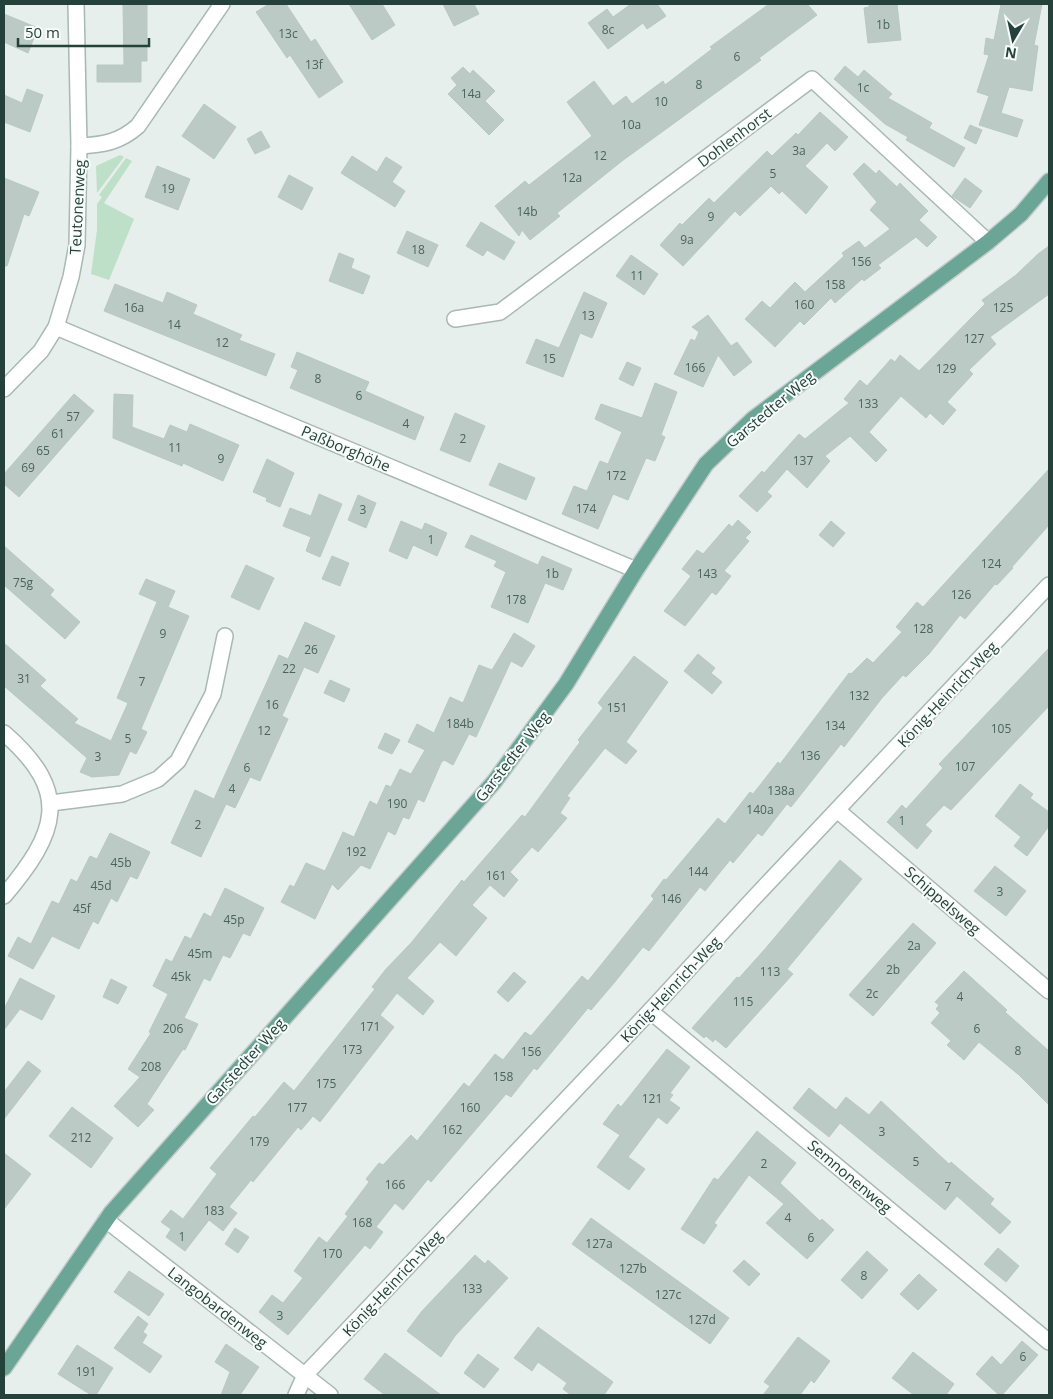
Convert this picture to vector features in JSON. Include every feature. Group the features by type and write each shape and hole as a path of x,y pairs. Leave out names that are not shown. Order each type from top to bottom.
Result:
{"main road":[{"name":"Garstedter Weg","path":"4,1368 106,1220 494,782 566,684 636,570 706,464 746,425 988,242 1021,214 1049,181"}],"street":[{"name":"Teutonenweg","path":"4,389 41,351 56,327 72,277 77,246 79,146 76,4"},
{"path":"79,146 110,143 125,137 138,126 222,4"},
{"name":"Dohlenhorst","path":"455,319 500,312 812,79 988,242"},
{"name":"Paßborghöhe","path":"56,327 636,570"},
{"name":"König-Heinrich-Weg","path":"296,1395 305,1375 650,1011 1049,585"},
{"path":"51,803 122,794 158,778 178,761 213,694 225,636"},
{"path":"4,733 25,751 37,768 51,803 44,839 36,856 4,896"},
{"name":"Schippelsweg","path":"837,810 1049,991"},
{"name":"Semnonenweg","path":"650,1011 1049,1342"},
{"name":"Langobardenweg","path":"106,1220 330,1395"}],"green space":[{"path":"120,155 124,157 97,193 96,166"},
{"path":"126,158 132,161 104,203 134,219 109,280 91,274 97,230 97,204 102,197 99,195"}],"building":[{"path":"123,4 147,5 147,61 141,61 141,82 97,82 97,65 124,65"},
{"path":"269,4 286,4 311,42 315,39 343,82 319,98 290,55 287,58 256,12"},
{"path":"349,4 382,4 395,25 372,40"},
{"path":"443,4 474,4 479,14 454,26"},
{"path":"631,4 657,4 666,16 647,29 643,23 608,49 588,23 607,9 613,17"},
{"path":"769,4 807,4 817,15 759,58 761,60 622,161 557,213 560,216 530,240 522,230 519,236 495,206 525,181 529,185 592,136 567,102 594,81 613,106 626,96 632,104 663,81 665,85 712,49 710,47"},
{"path":"869,4 897,4 901,40 868,43 864,8 869,7"},
{"path":"1001,4 1042,4 1034,45 1038,46 1032,91 1009,87 1001,113 1023,120 1017,137 979,125 989,96 977,92 989,55 984,54 986,38 994,40"},
{"path":"4,14 38,28 28,53 4,42"},
{"path":"845,66 858,77 864,70 892,94 888,98 932,123 929,128 965,148 954,167 906,140 908,137 885,124 834,79"},
{"path":"463,67 470,74 473,70 495,91 485,101 504,120 489,135 448,94 457,85 451,78"},
{"path":"27,89 43,95 30,132 4,122 4,95 22,103"},
{"path":"204,104 236,127 214,159 182,136"},
{"path":"820,112 848,137 835,151 827,143 805,166 828,187 806,214 782,191 779,194 771,186 740,216 735,211 683,266 660,245 680,223 682,225 709,198 714,203 767,151 772,156 796,133 798,135"},
{"path":"970,125 982,130 976,144 964,138"},
{"path":"261,131 270,147 255,154 247,139"},
{"path":"352,156 377,172 386,157 402,167 392,182 405,191 395,207 341,173"},
{"path":"864,163 876,174 879,170 897,187 900,183 928,211 919,220 937,237 927,247 916,237 878,265 881,268 864,281 862,279 835,303 831,298 804,325 800,321 775,347 745,319 762,301 770,308 795,282 805,292 844,256 842,253 859,241 865,248 890,229 870,210 877,202 853,174"},
{"path":"157,166 190,179 178,210 145,197"},
{"path":"289,175 313,188 302,210 278,197"},
{"path":"4,178 39,192 29,216 24,214 7,266 4,266"},
{"path":"965,178 982,191 970,208 952,196"},
{"path":"481,222 515,242 504,260 487,250 483,256 466,246"},
{"path":"407,231 438,245 428,267 397,253"},
{"path":"1049,246 1049,294 990,337 996,344 969,370 973,374 947,402 956,410 943,425 930,413 926,418 901,396 869,432 887,450 876,462 850,436 825,456 830,461 807,488 787,469 767,492 772,496 757,512 739,496 762,471 764,473 799,434 805,439 849,403 844,399 860,380 867,386 891,359 895,362 900,355 919,371 985,304 982,300 1016,275"},
{"path":"339,253 354,259 351,268 370,276 363,294 329,281"},
{"path":"631,255 658,274 644,295 616,276"},
{"path":"115,284 163,303 167,292 197,305 193,314 242,335 239,340 275,354 266,376 104,311"},
{"path":"584,292 607,303 592,338 580,333 563,377 526,363 536,339 559,348"},
{"path":"708,315 731,346 737,342 752,362 734,376 718,355 703,387 674,374 691,339 695,341 699,332 692,327"},
{"path":"297,352 369,382 365,391 424,417 415,440 290,388 298,370 291,367"},
{"path":"627,362 641,368 633,386 619,379"},
{"path":"655,383 677,392 661,435 665,437 655,461 646,458 628,500 613,494 598,529 562,514 574,486 587,491 600,461 608,464 622,432 595,419 601,404 642,418"},
{"path":"74,394 94,411 19,497 4,484 4,474"},
{"path":"114,394 133,395 132,427 164,439 170,425 187,432 190,424 239,445 223,481 183,463 182,466 113,438"},
{"path":"455,413 485,426 470,462 440,450"},
{"path":"267,459 294,473 280,507 266,501 267,498 253,492"},
{"path":"499,463 535,478 526,500 489,485"},
{"path":"1049,469 1049,525 1013,568 997,585 995,584 965,619 960,615 929,654 906,677 903,675 882,698 844,747 841,744 791,807 787,804 762,836 758,833 733,863 730,860 705,891 700,887 649,951 643,947 591,1010 588,1008 537,1070 534,1068 511,1097 506,1094 431,1182 428,1179 403,1210 395,1203 376,1227 383,1232 370,1249 365,1245 288,1335 259,1312 272,1295 283,1303 303,1278 294,1271 319,1237 327,1243 348,1216 345,1214 369,1182 366,1179 379,1163 383,1165 411,1135 417,1141 464,1083 469,1087 495,1054 503,1060 525,1032 531,1036 582,976 588,981 654,899 651,896 664,879 666,880 718,818 725,824 750,792 753,794 778,762 780,764 849,673 851,674 867,658 873,663 902,632 896,627 917,602 923,607"},
{"path":"319,494 342,504 320,557 306,551 311,537 283,526 290,508 311,516"},
{"path":"358,495 376,503 366,528 348,520"},
{"path":"738,520 751,532 745,538 749,541 724,571 731,576 716,595 712,592 685,626 664,611 691,576 682,569 697,550 703,554 729,524 732,527"},
{"path":"401,521 422,530 425,523 447,533 437,556 413,545 407,559 389,551"},
{"path":"831,521 845,533 833,547 819,535"},
{"path":"471,535 538,565 542,556 572,569 563,590 545,583 528,623 491,607 506,572 494,566 497,561 465,547"},
{"path":"4,546 54,590 50,595 80,622 65,639 4,585"},
{"path":"332,556 349,563 340,586 322,579"},
{"path":"246,565 274,578 259,610 231,597"},
{"path":"146,579 175,591 168,607 189,616 141,729 147,732 136,754 130,751 119,775 92,777 80,772 87,758 4,686 4,643 46,680 40,686 78,719 74,723 111,741 128,703 117,698 157,602 160,603 139,594"},
{"path":"305,622 335,636 318,673 304,667 282,716 288,719 260,781 250,777 235,808 226,804 201,857 171,843 195,790 214,799 279,655 288,659"},
{"path":"514,633 535,646 522,667 511,661 476,737 469,734 453,765 444,760 441,763 424,802 418,799 409,819 403,817 395,835 388,831 370,869 361,865 338,890 332,884 315,919 281,902 290,885 294,887 306,863 325,871 343,832 354,837 370,801 377,805 386,785 391,787 400,769 411,774 425,750 408,742 417,724 434,733 450,697 463,703 479,665 492,670"},
{"path":"1049,648 1049,706 951,810 944,805 925,825 932,831 917,849 887,822 902,805 906,809 943,768 939,764"},
{"path":"698,654 715,668 711,673 722,682 712,694 684,671"},
{"path":"634,656 668,682 626,742 637,751 626,764 605,748 567,796 570,798 560,813 567,818 538,852 532,847 510,872 518,880 504,897 490,885 472,905 487,918 456,956 440,942 407,978 434,1001 423,1015 397,993 380,1015 394,1027 320,1122 313,1116 301,1130 298,1127 253,1182 251,1180 229,1207 237,1213 223,1231 209,1220 185,1251 166,1237 171,1229 161,1222 171,1210 183,1219 217,1174 210,1168 253,1116 255,1117 284,1082 294,1091 375,989 372,987 386,969 411,943 462,880 464,882 522,815 525,817 580,742 578,740 603,708 598,703"},
{"path":"330,680 350,689 344,702 324,693"},
{"path":"385,733 400,740 392,754 378,748"},
{"path":"1020,784 1033,794 1030,798 1049,812 1049,826 1027,856 1014,846 1021,837 995,816"},
{"path":"110,833 150,852 137,879 130,876 117,902 111,898 98,924 93,921 79,949 52,936 33,969 8,956 18,937 31,944 52,901 59,904 71,879 77,882 90,856 97,859"},
{"path":"840,860 862,879 787,969 793,974 726,1048 715,1039 713,1042 706,1036 704,1038 692,1028 737,977 739,978 765,949"},
{"path":"995,866 1026,891 1006,916 974,891"},
{"path":"225,888 264,908 250,936 243,933 230,958 223,955 210,981 204,978 184,1018 198,1024 185,1050 183,1049 147,1104 154,1110 138,1127 114,1106 140,1077 128,1069 151,1033 149,1032 168,994 153,986 166,959 172,962 185,936 191,939 204,913 211,917"},
{"path":"913,923 936,943 873,1016 849,995"},
{"path":"964,971 1007,1010 1005,1012 1049,1051 1049,1105 1019,1075 979,1042 964,1060 947,1045 951,1041 931,1023 940,1013 936,1009 939,1005 935,1002"},
{"path":"514,972 526,982 508,1002 497,992"},
{"path":"20,978 55,996 42,1020 20,1009 4,1030 4,1009"},
{"path":"111,979 127,987 118,1004 103,997"},
{"path":"667,1049 690,1067 670,1093 673,1095 669,1100 680,1108 667,1124 658,1117 628,1157 645,1169 629,1190 597,1167 620,1135 603,1124 618,1104 621,1107"},
{"path":"28,1061 41,1071 4,1119 4,1092"},
{"path":"809,1088 836,1110 846,1097 869,1115 881,1101 949,1164 951,1162 994,1199 990,1204 1011,1222 1000,1234 957,1196 945,1210 840,1123 829,1137 793,1108"},
{"path":"72,1107 113,1138 91,1168 49,1136"},
{"path":"757,1131 796,1163 780,1183 820,1221 822,1219 834,1230 807,1259 766,1223 784,1204 749,1175 714,1223 717,1225 704,1244 681,1229 714,1178 718,1180"},
{"path":"4,1153 31,1174 4,1209"},
{"path":"591,1218 729,1318 710,1344 572,1244"},
{"path":"235,1228 249,1237 238,1253 225,1244"},
{"path":"998,1248 1019,1266 1006,1282 984,1264"},
{"path":"867,1251 888,1270 862,1299 841,1280"},
{"path":"475,1255 485,1264 488,1260 508,1278 455,1336 441,1357 407,1331 422,1311"},
{"path":"744,1260 760,1274 749,1286 733,1271"},
{"path":"129,1271 164,1294 149,1316 114,1292"},
{"path":"919,1274 937,1290 918,1310 900,1294"},
{"path":"138,1316 148,1324 143,1332 147,1335 142,1343 162,1356 150,1373 114,1348"},
{"path":"538,1327 613,1382 604,1395 571,1395 563,1389 567,1383 538,1362 532,1371 514,1358"},
{"path":"798,1337 830,1361 814,1383 811,1380 800,1395 763,1395 770,1386 764,1382"},
{"path":"1022,1341 1038,1355 1002,1395 999,1395 976,1374 992,1356 1001,1365"},
{"path":"226,1344 259,1367 240,1395 221,1395 230,1372 215,1362"},
{"path":"77,1345 113,1368 96,1395 91,1395 58,1374"},
{"path":"913,1352 954,1384 946,1395 914,1395 892,1378"},
{"path":"385,1353 441,1395 385,1395 364,1379"},
{"path":"478,1354 499,1369 484,1388 464,1373"}]}
